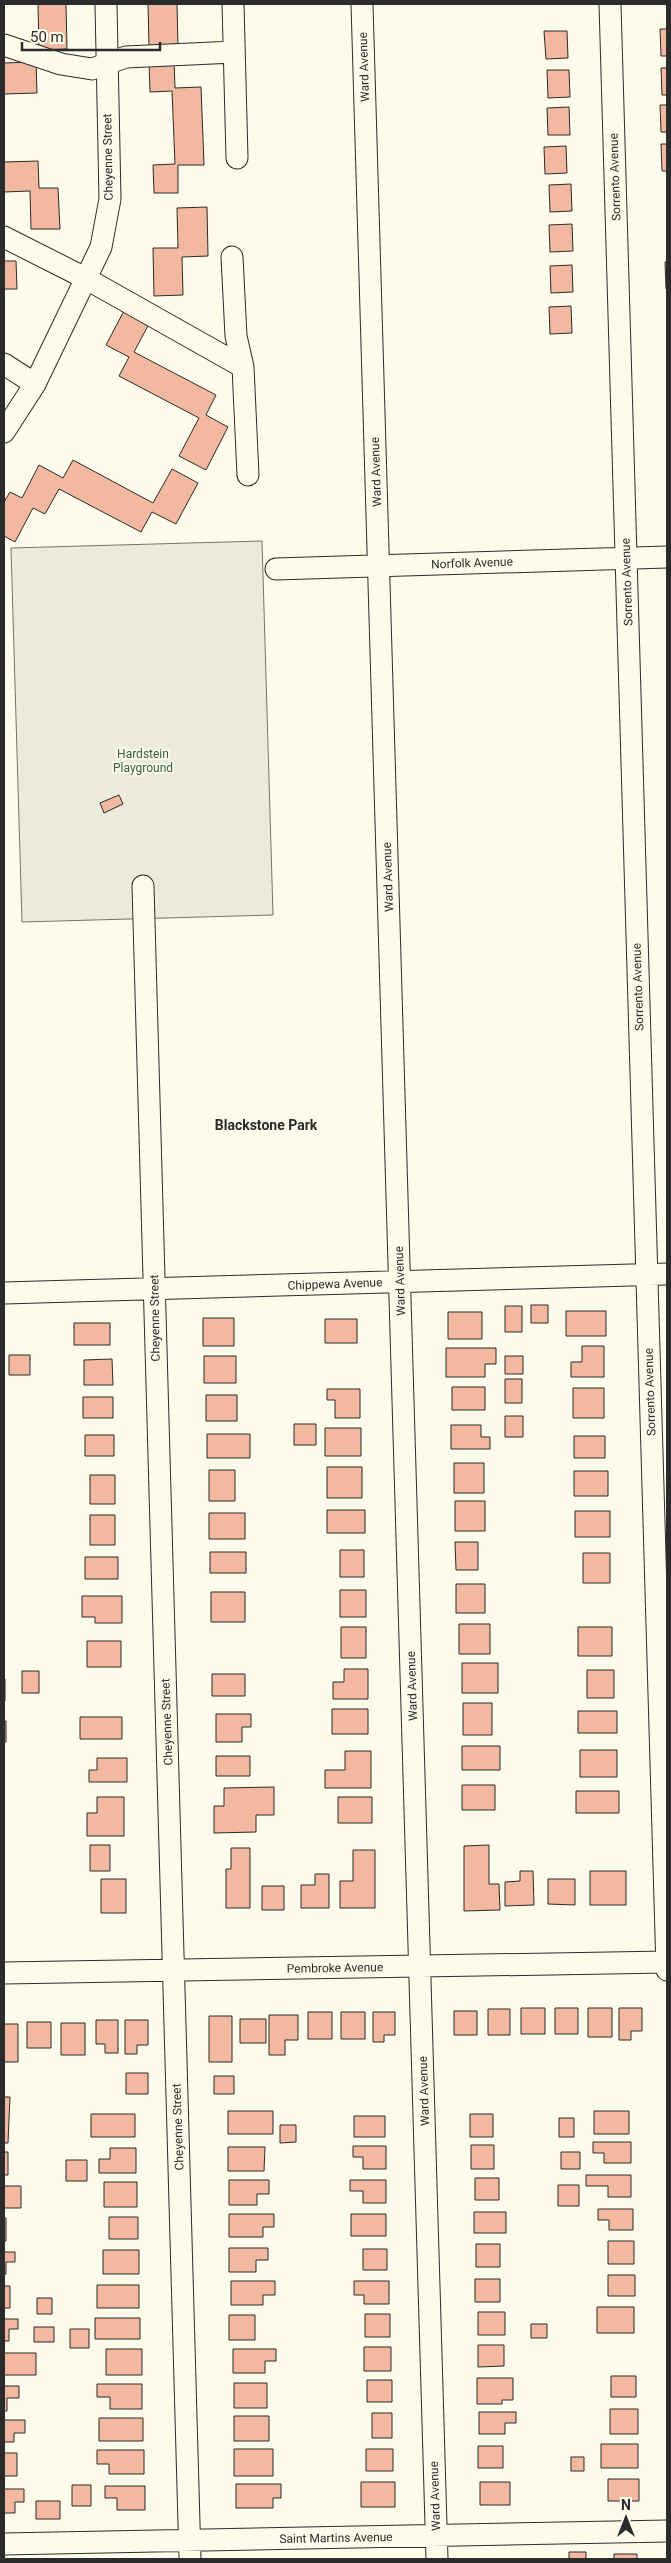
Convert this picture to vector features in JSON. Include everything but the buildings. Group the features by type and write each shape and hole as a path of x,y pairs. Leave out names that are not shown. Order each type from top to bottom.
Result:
{"street":[{"name":"Cheyenne Street","path":"4,432 35,384 101,247 110,198 106,4"},
{"path":"233,4 237,158"},
{"name":"Ward Avenue","path":"362,4 437,2559"},
{"name":"Sorrento Avenue","path":"610,4 626,558 657,1274 667,1970"},
{"path":"4,45 61,64 92,69 108,65 126,57 234,52"},
{"path":"4,237 86,278 242,367"},
{"path":"232,257 236,336 242,367 248,474"},
{"path":"4,364 35,384"},
{"name":"Norfolk Avenue","path":"276,569 667,557"},
{"name":"Cheyenne Street","path":"144,886 190,2550"},
{"name":"Chippewa Avenue","path":"4,1293 657,1274"},
{"name":"Pembroke Avenue","path":"4,1973 667,1962"},
{"name":"Saint Martins Avenue","path":"4,2544 190,2550 436,2536 667,2531"}],"green space":[{"name":"Hardstein Playground","path":"262,541 273,915 22,922 11,548"}],"district":[{"name":"Blackstone Park","path":"266,1125"}]}
